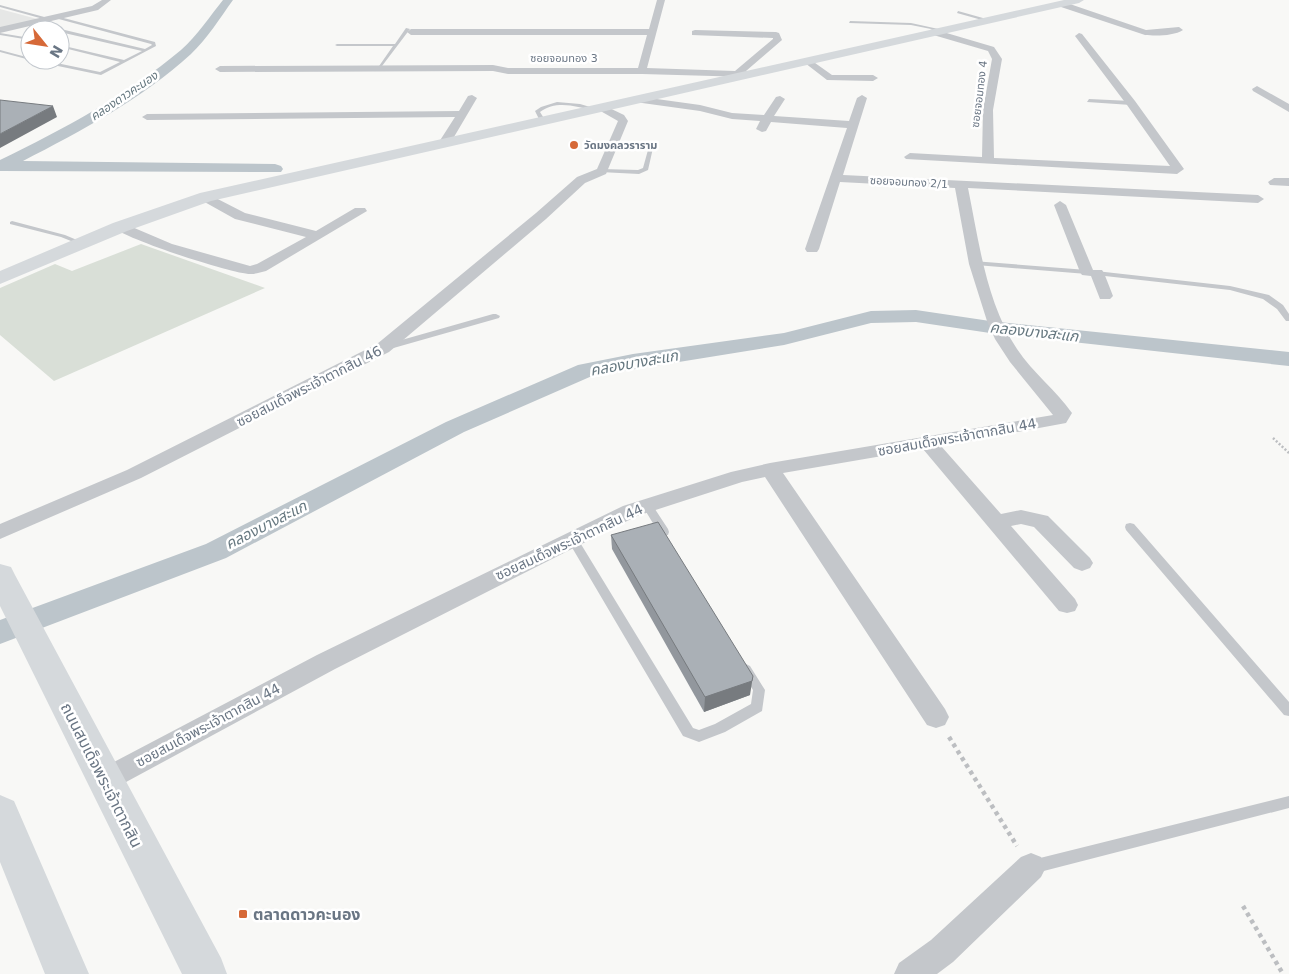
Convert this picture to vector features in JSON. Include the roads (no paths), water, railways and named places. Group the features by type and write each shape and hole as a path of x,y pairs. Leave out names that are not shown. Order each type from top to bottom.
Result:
{"main road":[{"path":"0,278 10,272 120,227 206,197 743,73 1079,0"},
{"name":"ถนนสมเด็จพระเจ้าตากสิน","path":"4,584 205,974"},
{"path":"0,813 67,974"}],"street":[{"path":"43,20 95,8 107,0"},
{"path":"642,71 644,45 653,32 661,0"},
{"path":"1061,4 1145,32 1154,33 1179,30"},
{"path":"0,30 20,25"},
{"path":"409,31 653,32"},
{"name":"ซอยจอมทอง 4","path":"937,31 991,49 997,59 991,88 985,142 988,161"},
{"path":"695,33 776,35 778,40 743,73"},
{"path":"910,157 1177,170 1178,168 1131,103 1079,36"},
{"path":"808,60 830,78 873,78"},
{"name":"ซอยจอมทอง 3","path":"220,69 493,68 508,71 743,73"},
{"path":"1257,88 1289,108"},
{"path":"445,142 472,98"},
{"path":"812,249 862,98"},
{"path":"635,99 700,108 732,116 853,125"},
{"path":"762,130 767,118 780,99"},
{"path":"597,108 620,117 623,121 602,170"},
{"path":"147,117 462,114"},
{"name":"ซอยสมเด็จพระเจ้าตากสิน 46","path":"0,532 134,474 383,348 541,216 581,180 602,170"},
{"name":"ซอยจอมทอง 2/1","path":"836,178 1258,199"},
{"path":"1274,182 1289,182"},
{"path":"961,184 976,263"},
{"path":"206,197 240,216 316,235"},
{"path":"1060,205 1105,296"},
{"path":"120,227 143,239 163,246 250,270 261,268 360,211"},
{"name":"ซอยสมเด็จพระเจ้าตากสิน 44","path":"105,780 326,662 630,511 738,476 770,469 1060,419 1063,414 1012,354 1000,332 976,263"},
{"path":"928,442 1067,605"},
{"path":"770,469 936,717"},
{"path":"997,522 1021,518 1041,521 1082,563"},
{"path":"910,974 942,951 1031,867"}],"lane":[{"path":"0,6 84,26 153,44 154,46 101,74 70,68"},
{"path":"958,12 989,21"},
{"path":"850,22 911,24 937,31"},
{"path":"70,29 84,26"},
{"path":"379,69 409,31"},
{"path":"70,33 145,50"},
{"path":"0,34 20,37"},
{"path":"337,45 397,45"},
{"path":"70,48 125,62"},
{"path":"0,52 20,57"},
{"path":"1089,101 1131,103"},
{"path":"602,170 640,172 646,169 651,149 613,144"},
{"path":"12,223 63,236 81,243"},
{"path":"976,263 1230,288 1266,297 1280,306 1289,319"},
{"path":"383,348 496,316"},
{"path":"647,505 668,539"},
{"path":"1130,527 1289,711"},
{"path":"572,539 688,732 699,736 720,728 758,707 759,690 738,657"},
{"path":"1031,867 1289,802"}],"waterway":[{"name":"คลองดาวคะนอง","path":"0,166 64,134 129,95 187,51 228,0"},
{"path":"6,165 275,169"},
{"name":"คลองบางสะแก","path":"0,632 216,551 455,427 586,370 633,361 784,339 871,317 916,316 990,327 1289,359"}],"place":[{"name":"วัดมงคลวราราม","path":"574,145"},
{"name":"ตลาดดาวคะนอง","path":"243,914"}]}
